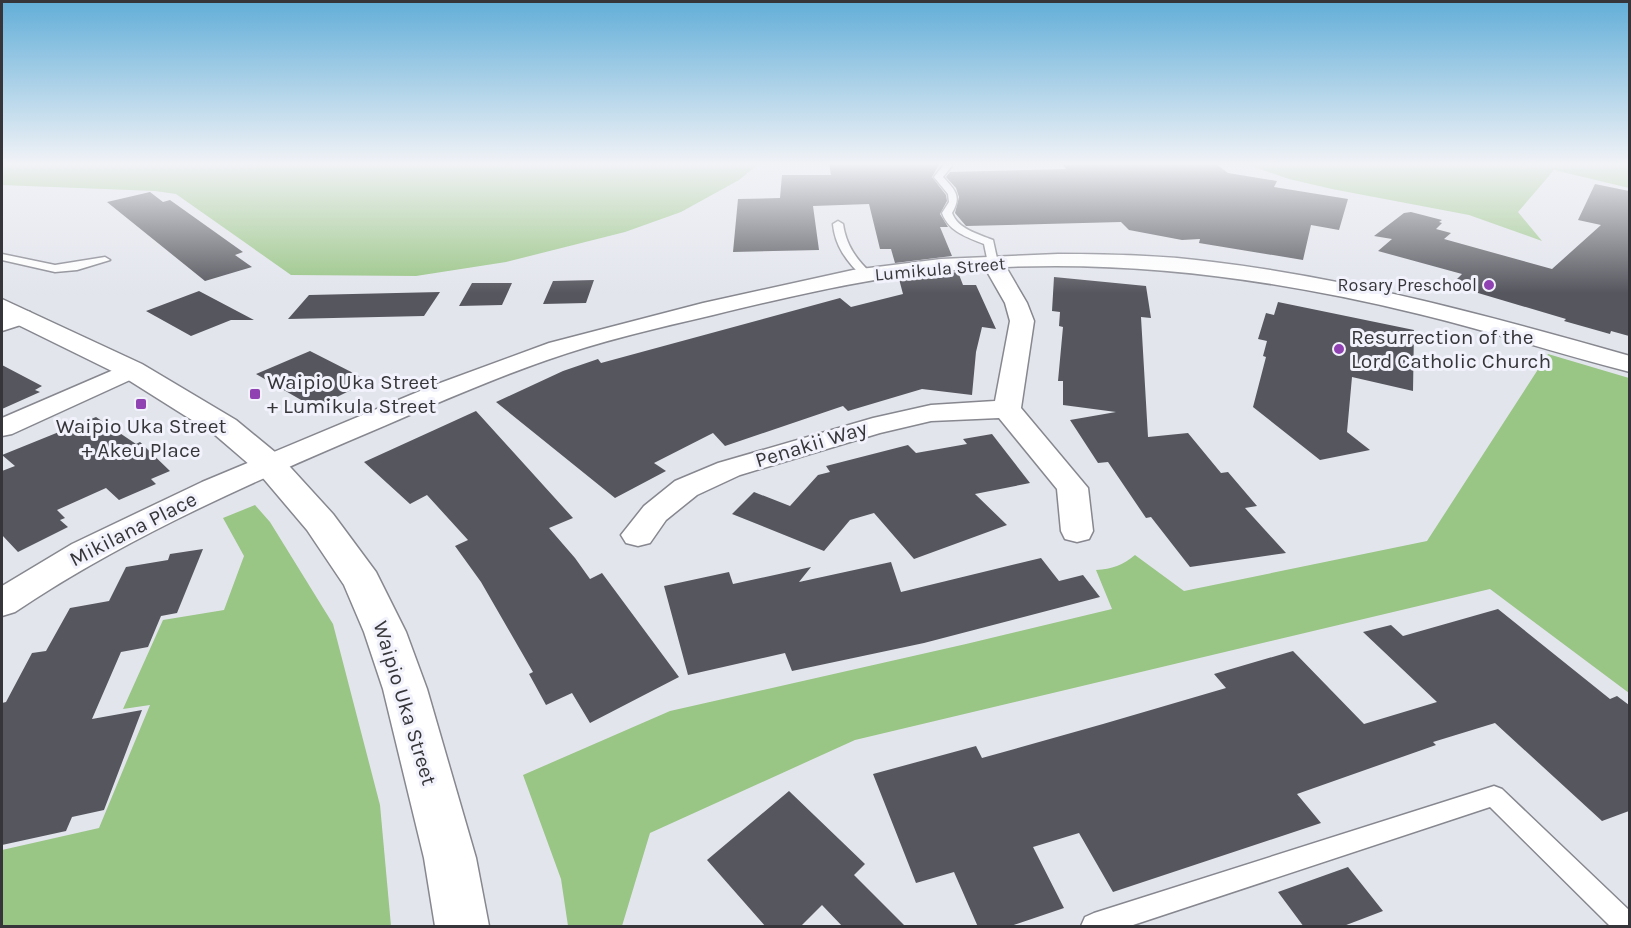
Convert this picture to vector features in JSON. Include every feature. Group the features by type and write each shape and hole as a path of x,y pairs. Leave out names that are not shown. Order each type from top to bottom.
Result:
{"street":[{"name":"Lumikula Street","path":"270,464 536,356 637,326 867,275 940,266 1084,261 1168,264 1257,275 1432,309 1629,364"},
{"path":"993,263 1016,303 1022,321 1007,409 1071,488 1077,531"},
{"name":"Waipio Uka Street","path":"8,316 132,370 225,427 270,464 320,522 362,582 385,632 405,689 450,858 462,927"},
{"path":"2,428 132,370"},
{"name":"Penakii Way","path":"638,535 655,513 686,488 729,469 873,426 932,413 1007,409"},
{"name":"Mikilana Place","path":"2,603 101,542 144,520 270,464"}],"lane":[{"path":"951,206 947,213 948,218 959,228 989,242 993,263"},
{"path":"838,224 838,232 849,258 867,275"},
{"path":"2,257 48,268 82,266 105,260"},
{"path":"1094,927 1494,796 1627,927"}],"green space":[{"path":"193,206 691,206 625,232 506,262 416,276 291,275"},
{"path":"1423,206 1523,206 1518,212 1542,241 1469,215"},
{"path":"1548,354 1629,378 1629,693 1490,589 855,740 650,833 622,926 568,926 561,879 523,775 670,711 1112,609 1096,570 1117,566 1135,555 1184,591 1427,541"},
{"path":"255,505 270,522 333,624 380,805 391,926 2,926 2,850 99,828 150,705 123,709 163,620 224,610 244,556 223,518"}],"building":[{"path":"112,206 179,206 243,252 235,255 252,267 205,281"},
{"path":"737,206 813,206 819,250 733,252"},
{"path":"870,206 944,206 940,214 948,227 940,227 952,256 895,263 891,249 880,249"},
{"path":"957,206 1346,206 1339,230 1311,225 1303,260 1199,243 1200,239 1182,240 1129,230 1121,222 966,226 955,213"},
{"path":"1584,206 1629,206 1629,336 1611,331 1610,334 1564,321 1566,319 1468,290 1470,288 1453,283 1462,274 1378,251 1392,239 1374,236 1404,213 1411,212 1442,220 1436,229 1451,233 1444,239 1552,269 1601,225 1578,220"},
{"path":"958,272 963,285 976,285 996,329 982,327 976,352 972,395 922,389 848,411 843,406 725,446 713,433 654,463 666,471 615,498 496,402 563,371 598,359 601,363 840,298 851,307 903,294 899,279"},
{"path":"1054,277 1146,286 1151,318 1141,317 1148,437 1188,433 1221,473 1228,472 1257,506 1245,508 1286,553 1190,567 1151,517 1146,518 1108,462 1098,463 1070,420 1116,412 1063,405 1063,381 1058,381 1063,327 1059,326 1060,312 1052,311"},
{"path":"594,280 586,303 543,304 553,281"},
{"path":"472,283 512,283 502,305 459,306"},
{"path":"199,291 254,320 231,320 191,336 146,311"},
{"path":"440,292 424,316 288,319 309,295"},
{"path":"1278,302 1414,330 1413,391 1352,377 1347,432 1370,450 1320,460 1253,407 1266,357 1263,356 1267,341 1258,339 1266,313 1274,315"},
{"path":"310,351 369,381 315,408 256,374"},
{"path":"2,365 42,386 35,390 40,392 2,409"},
{"path":"476,411 573,518 549,528 590,579 602,573 679,677 590,723 572,693 546,705 529,674 533,672 481,582 455,546 468,540 427,495 410,504 364,462"},
{"path":"96,417 136,444 140,442 170,471 151,479 156,484 119,500 106,488 57,510 65,518 60,520 68,527 18,552 2,535 2,471 15,466 2,455"},
{"path":"992,434 1030,483 975,494 1007,525 914,559 874,513 850,520 824,551 732,514 754,492 790,506 818,475 830,472 826,466 908,445 916,453 967,444 963,439"},
{"path":"203,549 177,613 161,616 148,647 121,652 92,719 142,710 104,810 72,817 66,831 2,845 2,703 6,702 32,653 46,651 70,608 109,601 126,567 168,560 170,554"},
{"path":"1041,558 1059,581 1083,575 1100,597 924,643 792,671 785,653 688,675 664,586 729,572 733,584 811,567 799,582 891,562 901,592"},
{"path":"1498,609 1610,699 1617,696 1629,705 1629,811 1602,821 1495,723 1433,742 1436,745 1297,794 1321,823 1113,892 1079,833 1033,847 1064,908 1008,927 978,927 954,872 916,883 873,774 976,746 982,758 1226,688 1214,674 1293,651 1364,724 1437,702 1363,632 1391,625 1403,636"},
{"path":"789,791 865,864 854,875 906,927 843,927 822,905 800,927 766,927 707,860"},
{"path":"1348,867 1383,911 1341,927 1304,927 1278,892"}],"place":[{"name":"Rosary Preschool","path":"1489,285"},
{"name":"Resurrection of the Lord Catholic Church","path":"1339,349"},
{"name":"Waipio Uka Street + Lumikula Street","path":"255,394"},
{"name":"Waipio Uka Street + Akeu Place","path":"141,404"}]}
